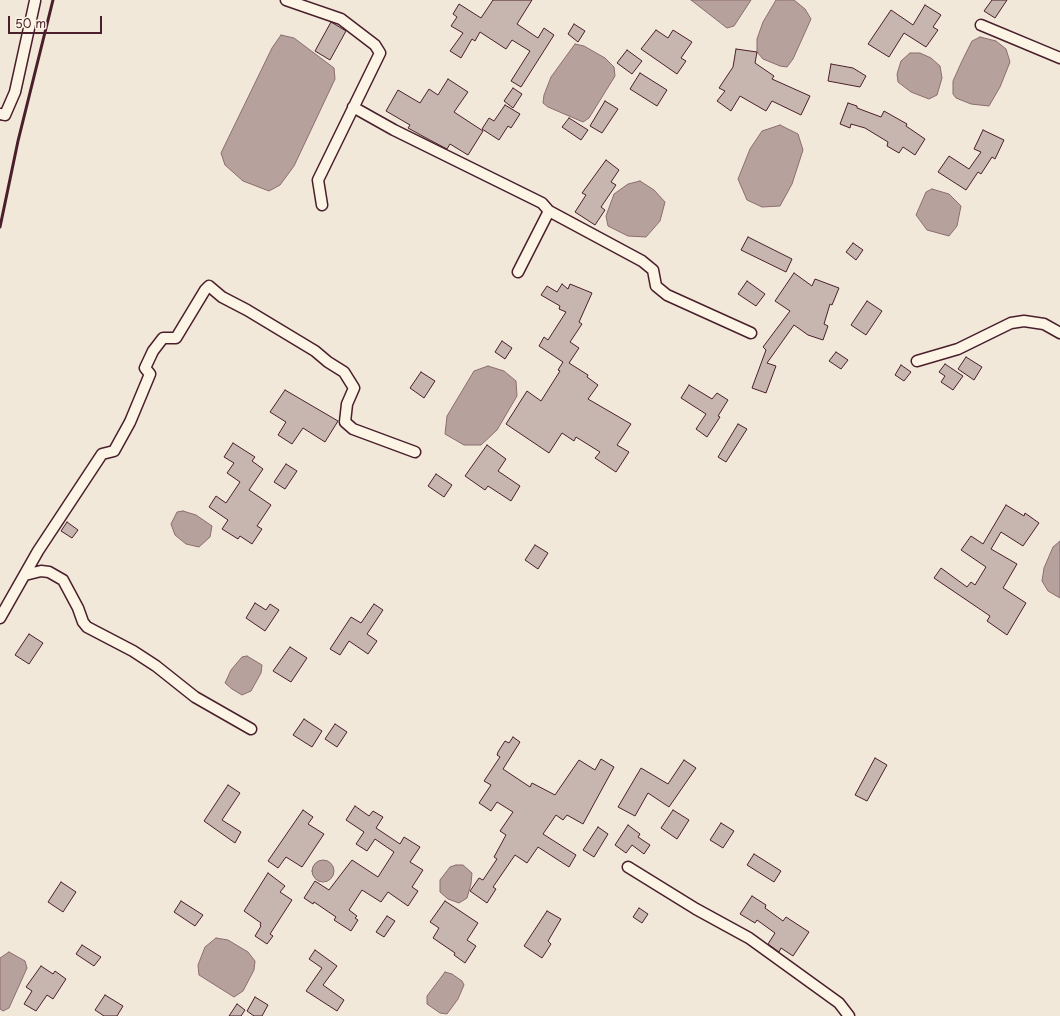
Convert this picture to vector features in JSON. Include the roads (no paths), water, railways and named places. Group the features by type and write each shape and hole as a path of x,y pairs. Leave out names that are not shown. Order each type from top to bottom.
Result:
{"street":[{"path":"286,0 341,19 375,45 380,53 318,180 322,205"},
{"path":"0,114 5,115 15,92 35,2"},
{"path":"981,25 1060,58"},
{"path":"353,107 394,130 542,203 549,211 642,260 653,270 656,286 667,295 751,333"},
{"path":"518,272 549,211"},
{"path":"0,618 38,551 102,454 114,451 130,422 150,374 146,368 154,351 163,338 176,338 205,290 209,286 222,297 247,310 315,351 328,362 344,372 354,388 347,404 345,422 353,429 415,452"},
{"path":"917,361 958,349 1011,323 1024,321 1044,324 1060,333"},
{"path":"25,575 41,571 49,572 63,580 78,608 83,622 87,627 134,650 195,697 252,729"},
{"path":"628,867 696,909 749,938 839,1003 849,1016"}],"railway":[{"path":"0,227 18,141 53,0"}]}
